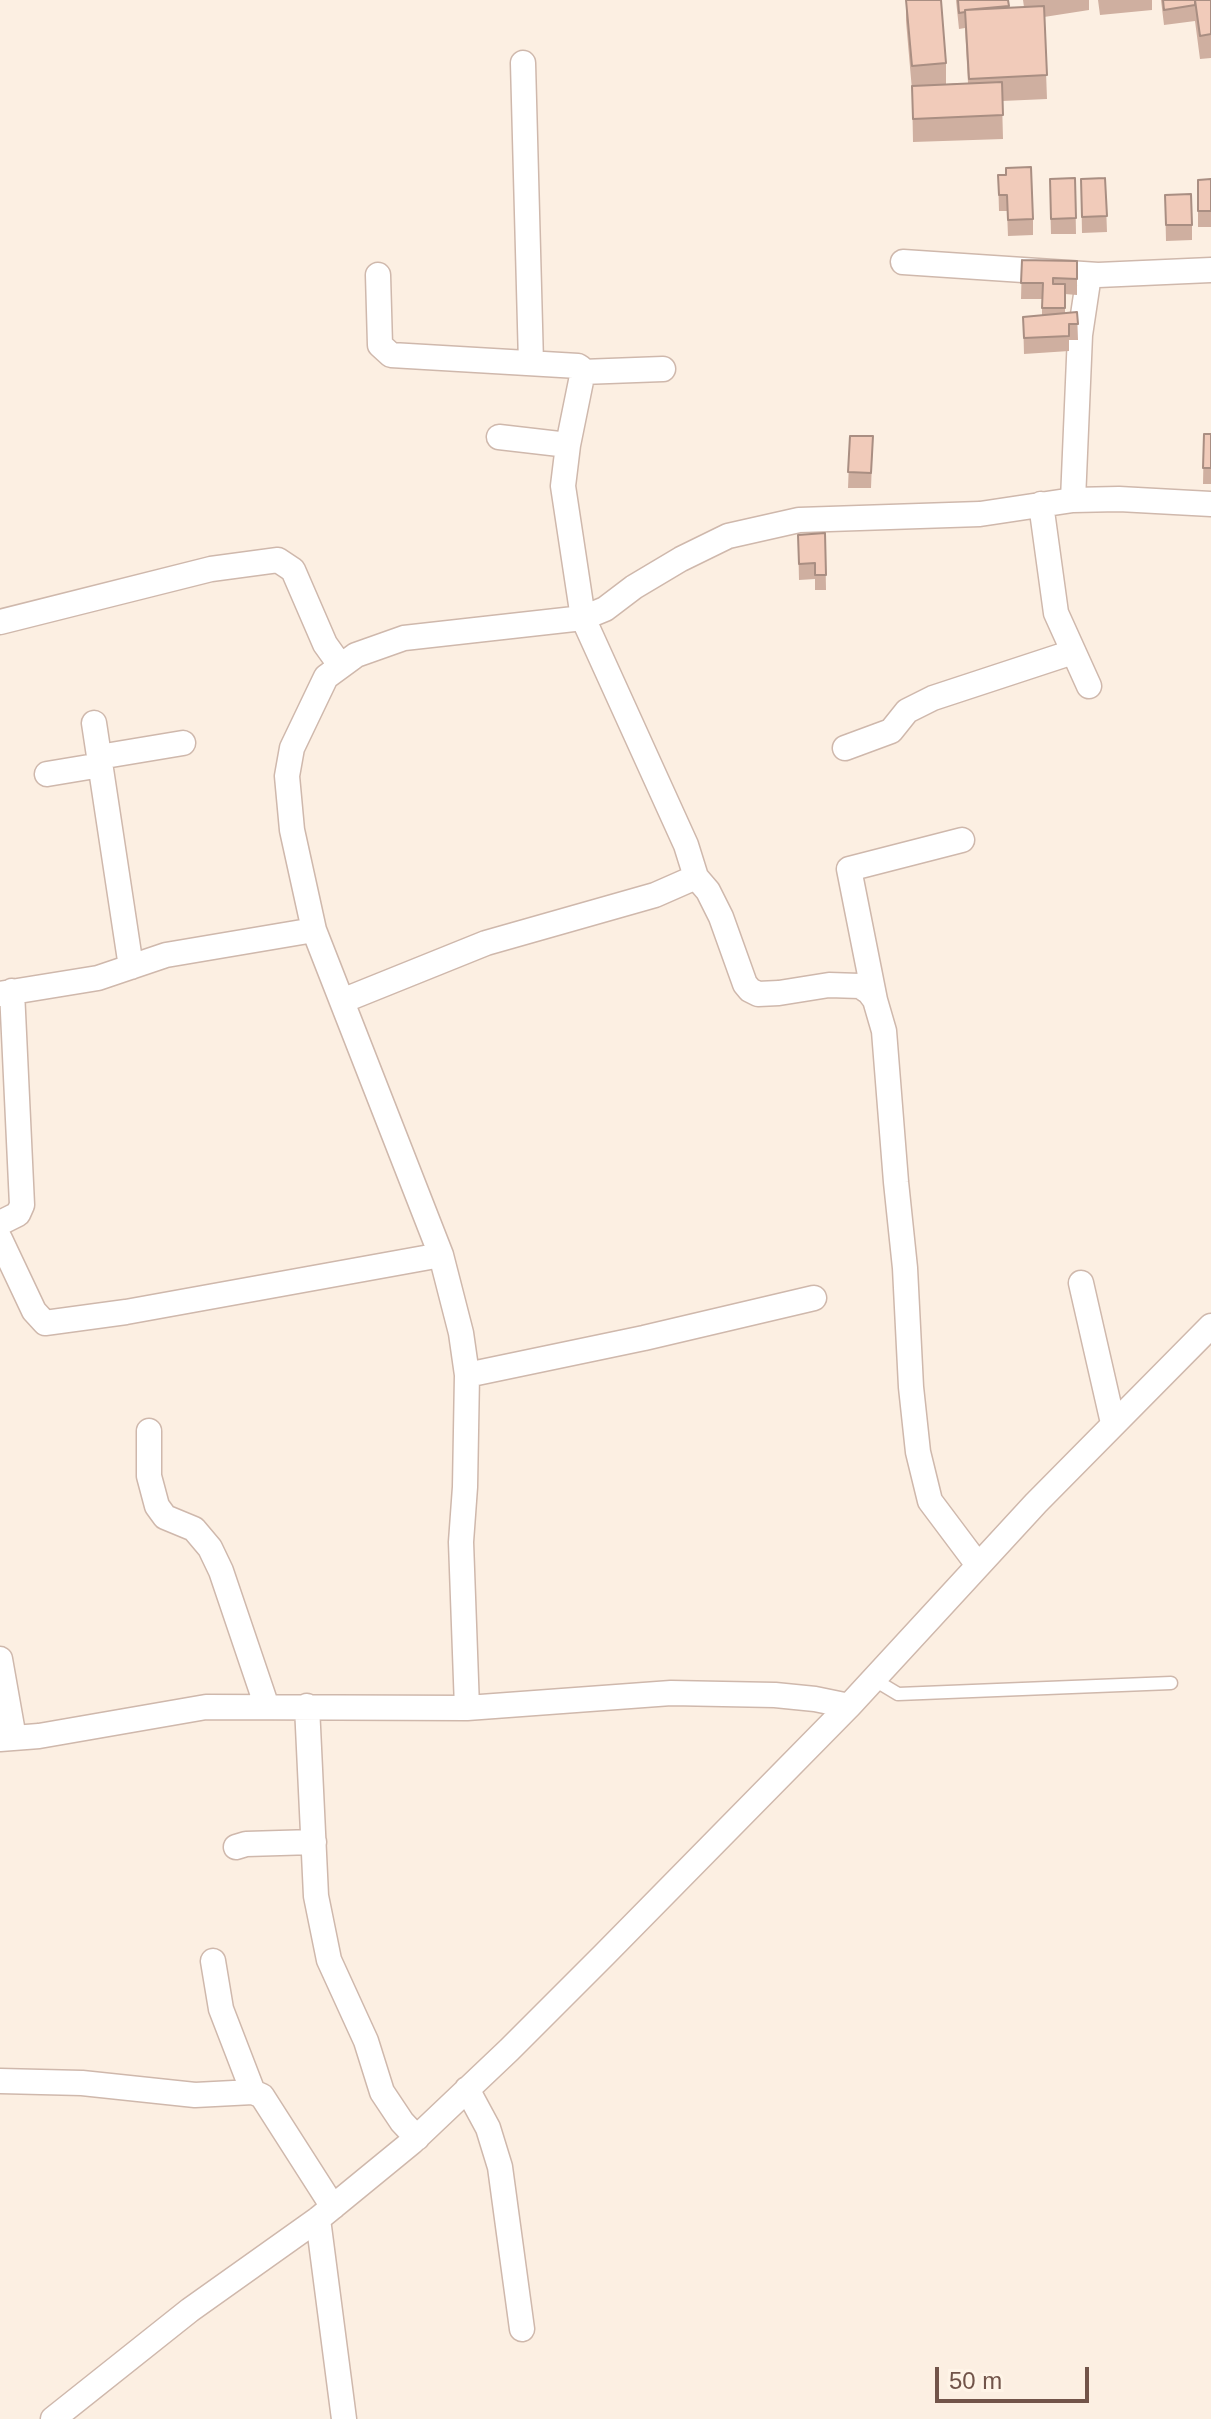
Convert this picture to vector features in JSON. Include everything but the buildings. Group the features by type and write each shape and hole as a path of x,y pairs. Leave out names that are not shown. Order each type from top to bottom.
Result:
{"street":[{"path":"523,63 531,363"},
{"path":"903,262 1089,275 1211,270"},
{"path":"378,275 380,345 391,355 578,366 582,372 563,486 583,618 686,845 696,877 708,891 721,917 745,984 758,994 829,985 860,986 875,1000"},
{"path":"1073,500 1080,335 1089,275"},
{"path":"582,372 663,369"},
{"path":"499,437 568,445"},
{"path":"467,1708 461,1542 467,1375 461,1333 441,1255 314,930 292,830 287,776 292,748 326,677 356,655 404,638 583,618 605,609 669,566 728,536 799,520 980,514 1073,500 1211,504"},
{"path":"1041,504 1056,613 1089,686"},
{"path":"0,622 211,569 278,560 293,570 325,644 340,665"},
{"path":"845,748 891,731 907,711 933,698 1073,652"},
{"path":"94,723 131,967"},
{"path":"47,774 183,743"},
{"path":"962,840 849,869 884,1031 918,1452 930,1501 978,1565"},
{"path":"342,1001 486,943 655,895 696,877"},
{"path":"0,1223 18,1214 22,1205 6,993 98,978 166,955 314,930"},
{"path":"0,1239 34,1311 45,1323 126,1312 441,1255"},
{"path":"1081,1283 1113,1423"},
{"path":"467,1375 814,1298"},
{"path":"53,2419 190,2310 325,2213 417,2138 604,1955 849,1706 1113,1423 1211,1326"},
{"path":"149,1431 149,1476 157,1506 165,1517 194,1529 210,1548 221,1571 267,1707"},
{"path":"0,1659 7,1738 39,1736 206,1707 467,1708 671,1693 775,1695 849,1706"},
{"path":"307,1706 316,1896 329,1960 366,2041 382,2092 417,2138"},
{"path":"236,1847 314,1842"},
{"path":"213,1961 221,2009 253,2092"},
{"path":"0,2081 82,2083 195,2095 253,2092 262,2096 325,2213 344,2419"},
{"path":"467,2089 488,2128 500,2167 522,2329"}],"lane":[{"path":"873,1679 898,1694 1171,1683"}]}
